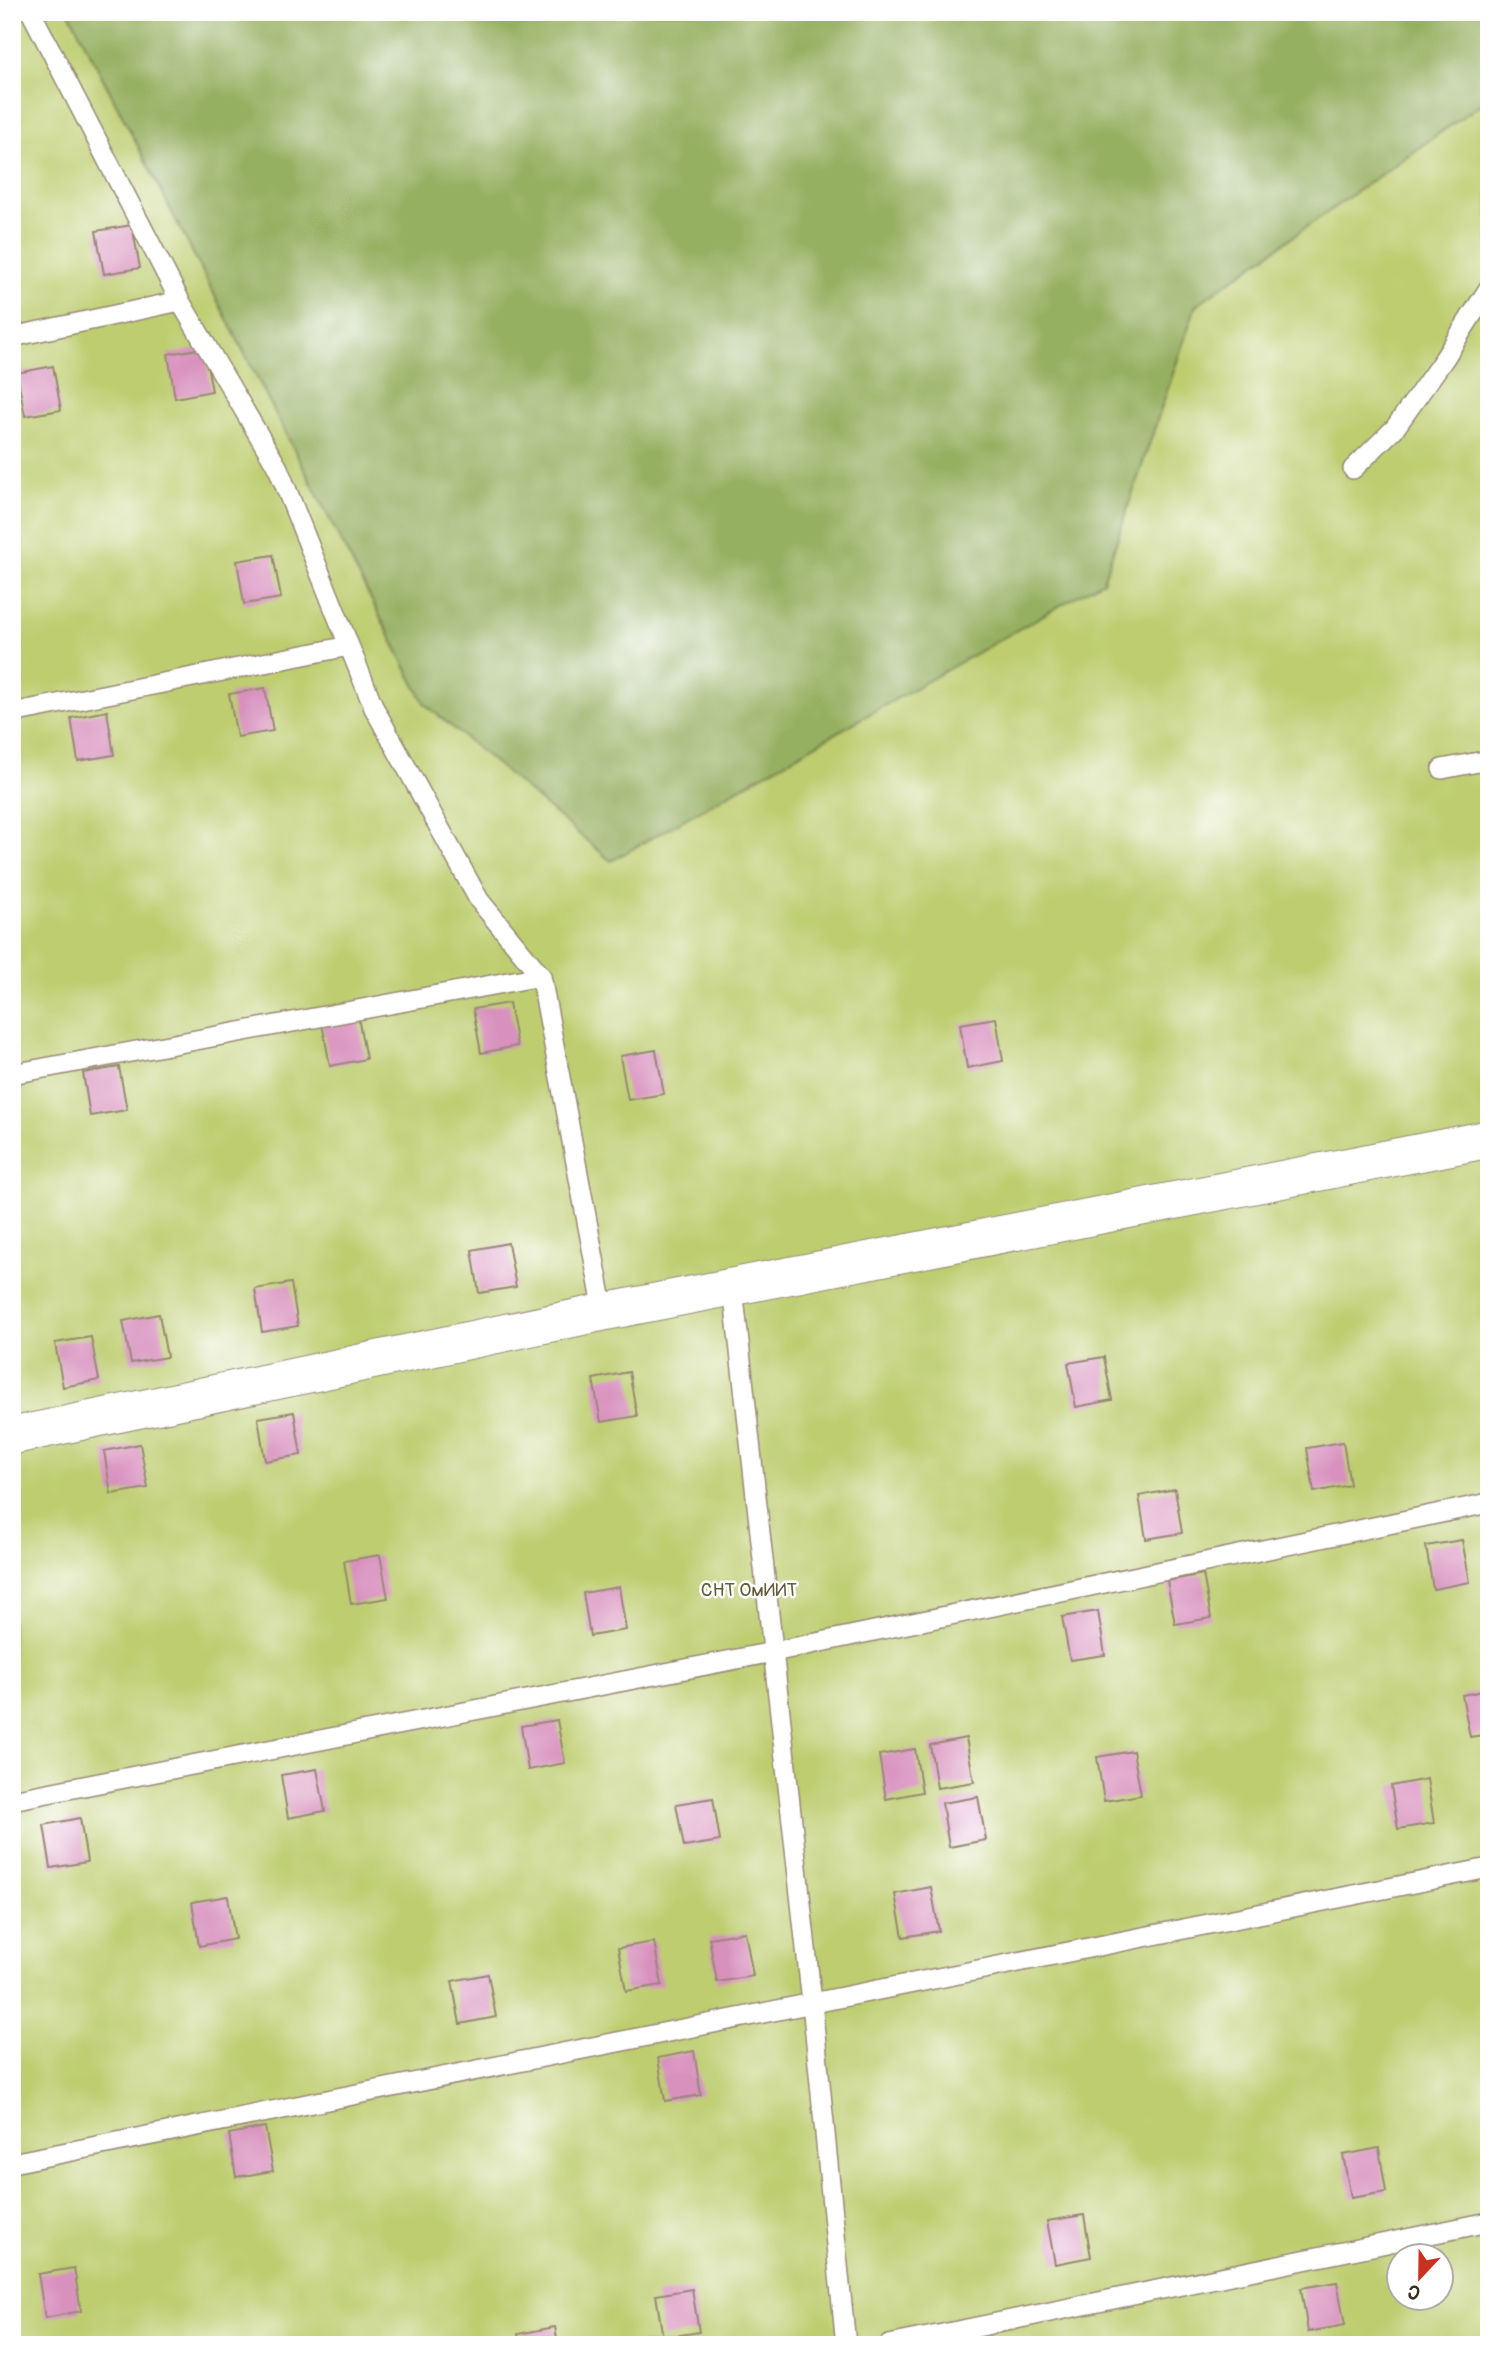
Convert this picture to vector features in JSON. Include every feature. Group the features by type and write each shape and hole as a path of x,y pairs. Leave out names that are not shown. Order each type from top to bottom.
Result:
{"street":[{"path":"12,1436 604,1312 1489,1139"}],"lane":[{"path":"31,12 180,301 278,468 374,708 479,900 541,976 604,1312"},
{"path":"1353,469 1395,428 1444,359 1489,288"},
{"path":"12,337 180,301"},
{"path":"12,713 349,646"},
{"path":"1442,769 1489,760"},
{"path":"12,1074 541,976"},
{"path":"733,1288 812,2003 846,2345"},
{"path":"12,1800 773,1652 1489,1503"},
{"path":"12,2163 1489,1868"},
{"path":"889,2345 1489,2222"}],"green space":[{"name":"СНТ ОмИИТ","path":"12,12 69,12 425,704 1103,581 1196,305 1489,98 1489,2345 12,2345"},
{"path":"69,12 1489,12 1489,98 1196,305 1103,581 611,861 425,704"}],"building":[{"path":"132,225 140,268 104,274 96,231"},
{"path":"204,348 212,391 175,398 168,354"},
{"path":"53,366 61,410 25,416 17,373"},
{"path":"273,555 281,598 244,604 237,561"},
{"path":"265,688 273,731 237,737 229,694"},
{"path":"107,711 114,755 78,761 71,718"},
{"path":"509,1003 517,1046 481,1053 473,1009"},
{"path":"358,1017 366,1059 330,1066 322,1023"},
{"path":"996,1018 1003,1061 967,1068 960,1024"},
{"path":"656,1050 664,1094 628,1100 620,1056"},
{"path":"119,1067 127,1110 90,1116 83,1073"},
{"path":"508,1243 516,1287 479,1293 472,1250"},
{"path":"291,1283 298,1326 262,1332 255,1289"},
{"path":"159,1314 167,1357 131,1363 123,1321"},
{"path":"91,1337 99,1380 63,1387 55,1343"},
{"path":"1104,1357 1112,1400 1076,1407 1068,1363"},
{"path":"629,1372 637,1416 601,1422 593,1379"},
{"path":"294,1412 301,1455 265,1461 258,1418"},
{"path":"1343,1442 1350,1485 1314,1492 1307,1448"},
{"path":"140,1444 148,1488 111,1494 104,1451"},
{"path":"1175,1489 1182,1533 1146,1539 1139,1496"},
{"path":"1462,1540 1470,1582 1433,1589 1426,1546"},
{"path":"380,1555 388,1598 351,1604 344,1561"},
{"path":"1203,1574 1211,1618 1175,1624 1167,1581"},
{"path":"619,1587 626,1630 590,1636 583,1593"},
{"path":"1098,1611 1105,1655 1070,1660 1062,1617"},
{"path":"1489,1690 1489,1734 1470,1737 1462,1695"},
{"path":"557,1720 565,1763 528,1770 521,1726"},
{"path":"966,1738 974,1782 937,1788 930,1745"},
{"path":"915,1749 922,1792 886,1799 879,1755"},
{"path":"1133,1751 1141,1795 1104,1801 1097,1757"},
{"path":"317,1769 325,1811 288,1818 281,1775"},
{"path":"1427,1779 1434,1823 1398,1829 1391,1786"},
{"path":"978,1797 986,1840 949,1847 942,1803"},
{"path":"713,1798 720,1841 684,1847 676,1804"},
{"path":"80,1818 87,1862 51,1868 44,1825"},
{"path":"931,1887 939,1931 903,1937 895,1894"},
{"path":"228,1896 235,1939 199,1946 192,1902"},
{"path":"745,1932 753,1976 717,1982 709,1938"},
{"path":"654,1942 662,1985 626,1991 618,1948"},
{"path":"488,1974 496,2017 460,2024 452,1981"},
{"path":"694,2051 701,2095 665,2101 658,2058"},
{"path":"265,2127 273,2171 236,2177 229,2134"},
{"path":"1379,2148 1386,2192 1351,2198 1343,2155"},
{"path":"1084,2215 1091,2257 1055,2264 1047,2221"},
{"path":"74,2268 81,2311 45,2318 38,2274"},
{"path":"1337,2282 1345,2325 1308,2332 1301,2288"},
{"path":"692,2289 699,2332 663,2338 656,2295"},
{"path":"555,2327 558,2345 520,2345 518,2334"}]}
